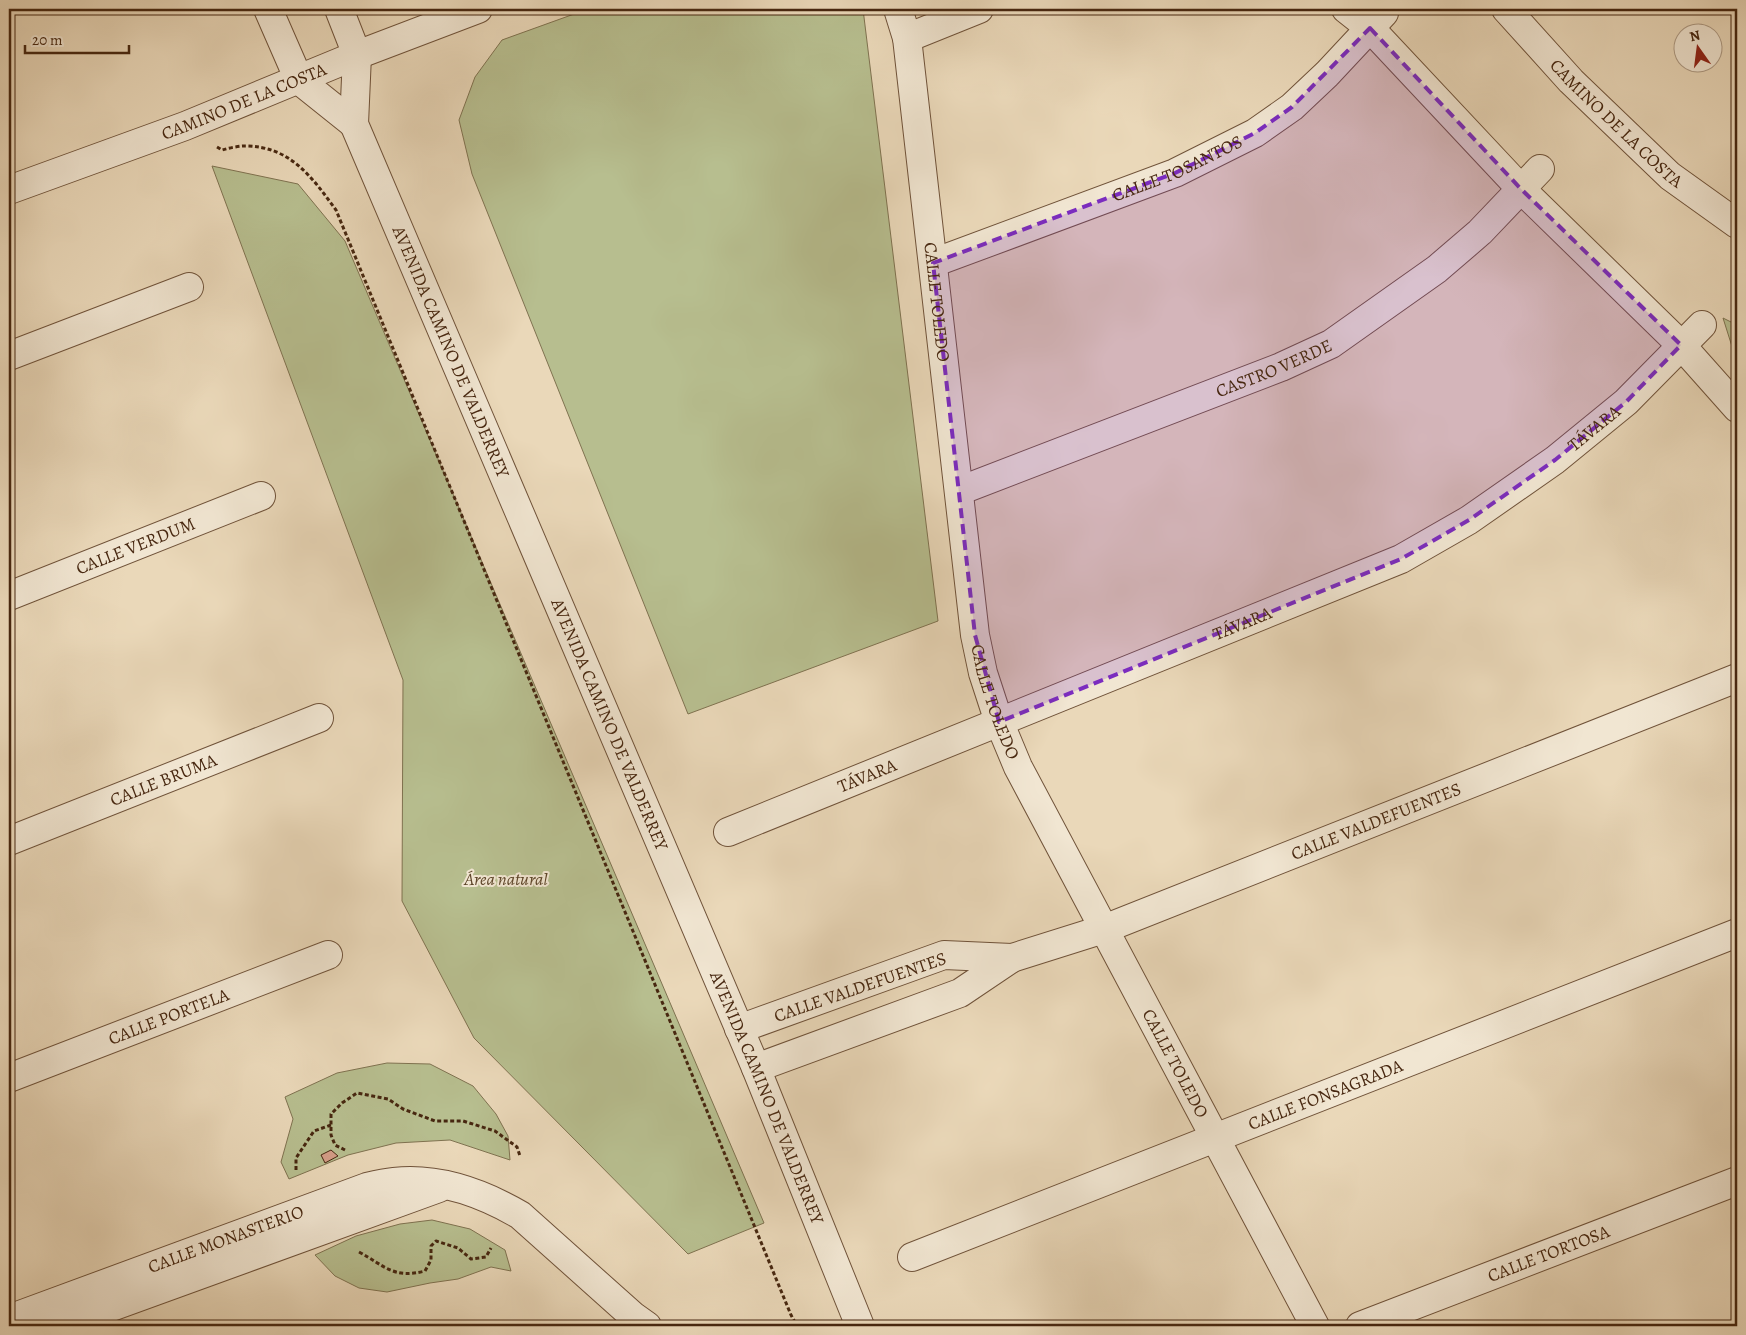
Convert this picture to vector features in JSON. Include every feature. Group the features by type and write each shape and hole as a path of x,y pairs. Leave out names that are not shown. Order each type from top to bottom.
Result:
{"street":[{"name":"AVENIDA CAMINO DE VALDERREY","path":"268,9 299,80 354,124"},
{"name":"AVENIDA CAMINO DE VALDERREY","path":"339,9 358,55 354,124 756,1068 860,1326"},
{"name":"CAMINO DE LA COSTA","path":"9,190 185,126 358,55 478,9"},
{"name":"CALLE TOLEDO","path":"898,9 907,38 975,635 999,722 1018,767 1315,1326"},
{"path":"907,38 979,9"},
{"path":"1346,9 1377,20 1521,188 1682,345 1737,408"},
{"name":"CAMINO DE LA COSTA","path":"1506,9 1571,81 1670,176 1737,224"},
{"name":"CALLE TOSANTOS","path":"933,263 1175,173 1255,134 1292,107 1327,74 1377,20"},
{"name":"CASTRO VERDE","path":"959,490 1281,368 1331,344 1438,269 1480,232 1540,169"},
{"path":"9,356 189,287"},
{"name":"TÁVARA","path":"728,832 1401,559 1469,520 1554,460 1626,402 1702,325"},
{"name":"CALLE VERDUM","path":"9,596 261,496"},
{"name":"CALLE VALDEFUENTES","path":"756,1068 960,993 1012,958 1104,929 1737,678"},
{"name":"CALLE BRUMA","path":"9,841 319,718"},
{"name":"CALLE FONSAGRADA","path":"912,1257 1737,934"},
{"name":"CALLE PORTELA","path":"9,1078 328,955"},
{"name":"CALLE VALDEFUENTES","path":"739,1029 944,955 1012,958"},
{"name":"CALLE MONASTERIO","path":"9,1318 367,1187 394,1182 421,1181 448,1185 469,1191 520,1215 633,1316 647,1326"},
{"name":"CALLE TORTOSA","path":"1360,1326 1737,1181"},
{"name":"CALLE MONASTERIO","path":"59,1326 448,1185"}],"path":[{"path":"185,126 222,150 243,146 266,148 288,156 317,184 336,210 797,1326"},
{"path":"345,1150 335,1145 331,1135 332,1114 342,1103 357,1093 388,1099 403,1109 435,1122 463,1121 495,1131 517,1147 520,1156"},
{"path":"296,1170 296,1158 314,1131 332,1125"},
{"path":"355,1250 389,1270 403,1274 425,1271 430,1260 431,1246 436,1241 458,1248 471,1259 486,1257 491,1248"}],"highlighted area":[{"path":"1370,28 1521,189 1681,345 1626,402 1555,460 1469,520 1401,559 999,722 975,635 933,263 1175,173 1255,133 1292,107"}],"green space":[{"path":"588,9 863,9 938,621 688,714 472,174 459,120 475,77 502,40"},
{"name":"Área natural","path":"212,166 298,184 345,241 764,1223 688,1254 474,1038 402,901 403,680"},
{"path":"1723,318 1737,325 1737,359 1735,356"},
{"path":"387,1063 430,1064 473,1086 496,1114 508,1136 510,1160 450,1140 396,1143 348,1155 289,1179 281,1162 293,1119 285,1097 337,1073"},
{"path":"432,1220 470,1229 505,1250 511,1271 491,1267 458,1279 387,1292 359,1288 335,1276 315,1255 356,1236 400,1224"}],"building":[{"path":"331,1150 338,1156 325,1163 321,1155"}]}
